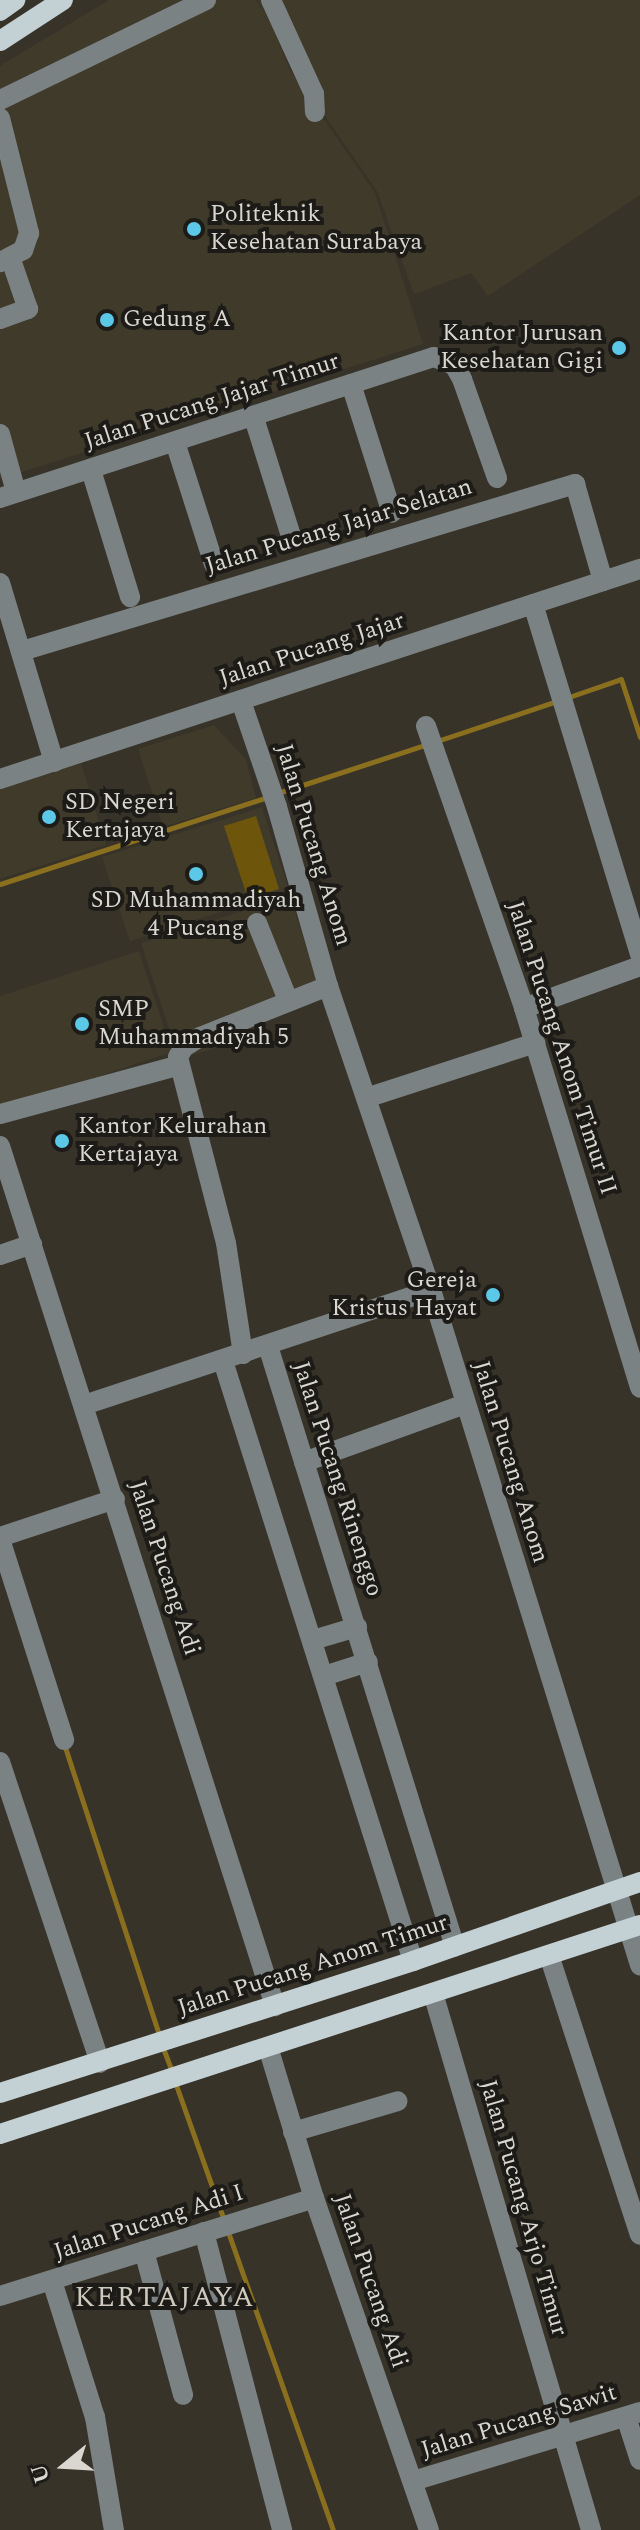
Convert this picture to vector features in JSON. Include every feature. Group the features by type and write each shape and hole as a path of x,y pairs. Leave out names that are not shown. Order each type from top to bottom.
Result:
{"main road":[{"path":"0,11 15,0"},
{"path":"0,41 63,0"},
{"name":"Jalan Pucang Anom Timur","path":"0,2093 413,1961 640,1882"},
{"path":"0,2134 634,1927"}],"street":[{"path":"0,100 206,0"},
{"path":"271,0 316,99 315,112"},
{"path":"0,118 29,233 27,245 5,259 28,309 0,319"},
{"name":"Jalan Pucang Jajar Timur","path":"8,495 254,418 424,359 441,357 454,365 462,379 497,478"},
{"path":"351,384 392,513"},
{"path":"254,418 291,536"},
{"path":"0,434 8,495"},
{"path":"175,442 214,564"},
{"path":"91,470 130,597"},
{"name":"Jalan Pucang Jajar Selatan","path":"22,651 575,484 603,581"},
{"name":"Jalan Pucang Jajar","path":"0,779 640,569"},
{"path":"0,583 54,762"},
{"path":"533,604 640,955"},
{"name":"Jalan Pucang Anom","path":"241,701 277,807 328,986 369,1097 431,1290 615,1890 634,1927 640,1965"},
{"name":"Jalan Pucang Anom Timur II","path":"426,726 524,1008 640,1388"},
{"path":"257,923 288,1000"},
{"path":"524,1008 640,966"},
{"path":"328,986 188,1044 178,1057 177,1066 226,1243 233,1357 313,1640 413,1961"},
{"path":"369,1097 535,1043"},
{"path":"0,1114 177,1066"},
{"name":"Jalan Pucang Adi","path":"0,1146 275,2006"},
{"path":"0,1255 32,1244"},
{"path":"84,1405 431,1290"},
{"name":"Jalan Pucang Rinenggo","path":"268,1346 455,1947"},
{"path":"304,1462 465,1404"},
{"path":"64,1740 0,1538 115,1499"},
{"name":"Jalan Pucang Rinenggo","path":"313,1640 357,1627"},
{"path":"324,1676 368,1662"},
{"path":"0,1762 100,2063"},
{"path":"549,1955 640,2235"},
{"name":"Jalan Pucang Arjo Timur","path":"433,1993 591,2530"},
{"name":"Jalan Pucang Adi","path":"268,2047 314,2198 429,2530"},
{"path":"293,2132 398,2101"},
{"name":"Jalan Pucang Adi I","path":"0,2296 314,2198"},
{"path":"218,2228 282,2530"},
{"path":"144,2251 183,2395"},
{"path":"52,2281 95,2417 114,2530"},
{"path":"633,2414 640,2460"},
{"name":"Jalan Pucang Sawit","path":"413,2481 633,2414"}],"shaded area":[{"name":"Politeknik Kesehatan Surabaya","path":"109,0 256,0 271,24 290,70 375,193 423,344 0,479 0,66"},
{"path":"258,0 640,0 640,195 488,296 471,273 414,294 377,191 292,69"},
{"name":"SD Muhammadiyah 4 Pucang","path":"214,725 246,760 256,798 163,827 138,749"},
{"name":"SD Negeri Kertajaya","path":"81,763 106,845 0,879 0,789"},
{"name":"SD Muhammadiyah 4 Pucang","path":"262,807 289,890 130,941 102,857"},
{"path":"256,816 279,889 248,899 224,826"},
{"path":"290,896 320,991 246,1016 253,1037 179,1059 141,943"},
{"name":"SMP Muhammadiyah 5","path":"139,951 172,1052 0,1109 0,996"}],"waterway":[{"path":"566,698 621,679 640,737"},
{"path":"437,741 557,701"},
{"path":"278,793 428,744"},
{"path":"0,884 268,797"},
{"path":"64,1744 160,2038"},
{"path":"163,2048 172,2072"},
{"path":"175,2082 224,2220"},
{"path":"227,2229 333,2530"}],"place":[{"name":"Politeknik Kesehatan Surabaya","path":"194,229"},
{"name":"Gedung A","path":"107,320"},
{"name":"Kantor Jurusan Kesehatan Gigi","path":"619,348"},
{"name":"SD Negeri Kertajaya","path":"49,817"},
{"name":"SD Muhammadiyah 4 Pucang","path":"196,874"},
{"name":"SMP Muhammadiyah 5","path":"82,1024"},
{"name":"Kantor Kelurahan Kertajaya","path":"62,1141"},
{"name":"Gereja Kristus Hayat","path":"493,1295"}],"district":[{"name":"KERTAJAYA","path":"165,2298"}]}
